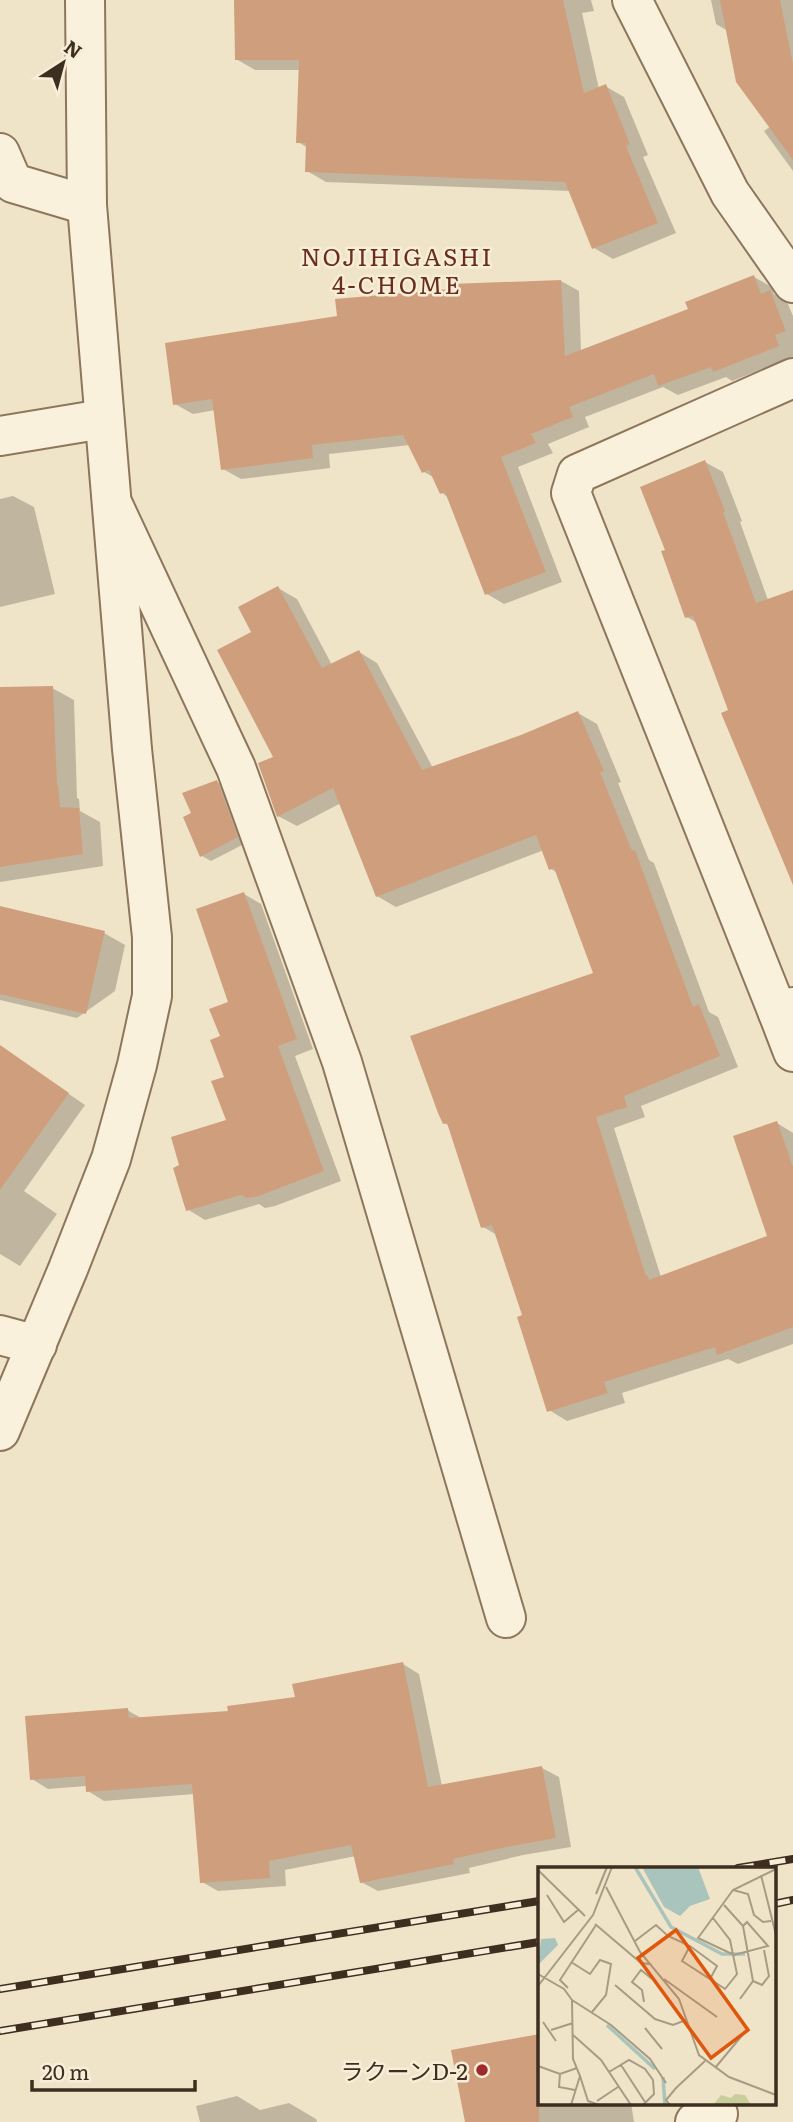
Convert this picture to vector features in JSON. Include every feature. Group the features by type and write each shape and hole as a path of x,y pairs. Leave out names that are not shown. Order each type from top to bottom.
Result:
{"street":[{"path":"0,1431 111,1159 137,1065 152,996 152,937 132,749 87,205 85,0"},
{"path":"632,0 730,194 793,283"},
{"path":"0,153 13,183 87,205"},
{"path":"793,378 577,474 571,493 786,1010 793,1052"},
{"path":"0,436 103,419"},
{"path":"110,499 236,768 342,1062 506,1618"},
{"path":"0,1335 37,1345"}],"building":[{"path":"234,0 563,0 584,93 606,84 630,144 626,146 658,223 592,249 565,182 305,172 306,143 296,143 299,60 235,60"},
{"path":"720,0 780,0 793,64 793,160 736,82"},
{"path":"754,275 761,294 770,290 786,331 775,335 779,346 713,372 711,367 658,386 654,374 569,407 573,417 531,434 536,443 501,457 546,572 485,595 445,492 440,494 429,470 422,473 403,435 312,445 313,458 221,470 212,399 173,405 165,343 337,316 335,299 450,289 450,284 561,280 565,356 688,309 685,302"},
{"path":"705,460 756,603 793,590 793,885 721,713 728,710 693,616 685,618 661,551 665,550 640,487"},
{"path":"278,586 322,668 359,650 422,770 521,735 578,711 604,771 600,772 632,851 635,850 693,1007 699,1004 720,1056 624,1096 627,1107 596,1117 646,1276 648,1275 649,1280 767,1236 733,1136 777,1121 793,1167 793,1327 717,1355 715,1347 604,1382 608,1393 547,1412 517,1317 522,1315 492,1225 481,1228 447,1123 443,1124 438,1113 410,1036 593,973 554,868 549,870 536,835 376,897 333,788 277,817 258,763 273,757 217,650 251,632 238,607"},
{"path":"53,686 60,807 79,808 83,854 0,867 0,687"},
{"path":"217,780 238,837 200,857 183,817 191,813 182,793"},
{"path":"244,892 297,1039 278,1046 324,1171 256,1197 246,1198 241,1195 186,1211 173,1168 179,1165 171,1137 226,1120 211,1081 224,1077 210,1040 220,1036 209,1009 228,1002 196,909"},
{"path":"0,906 105,931 86,1014 0,994"},
{"path":"0,1045 69,1093 0,1190"},
{"path":"403,1662 428,1787 542,1766 556,1838 453,1859 454,1864 360,1883 351,1845 269,1861 270,1878 200,1883 192,1784 86,1792 85,1776 30,1780 25,1716 128,1708 129,1718 228,1711 227,1706 295,1697 292,1684"},
{"name":"ラクーンD-2","path":"538,2034 539,2122 465,2122 451,2050"}],"railway":[{"path":"744,1867 793,1859"},
{"path":"776,1904 793,1900"},
{"path":"0,1989 538,1901"},
{"path":"0,2031 538,1942"}],"place":[{"name":"ラクーンD-2","path":"482,2070"}],"district":[{"name":"NOJIHIGASHI 4-CHOME","path":"397,269"}]}
